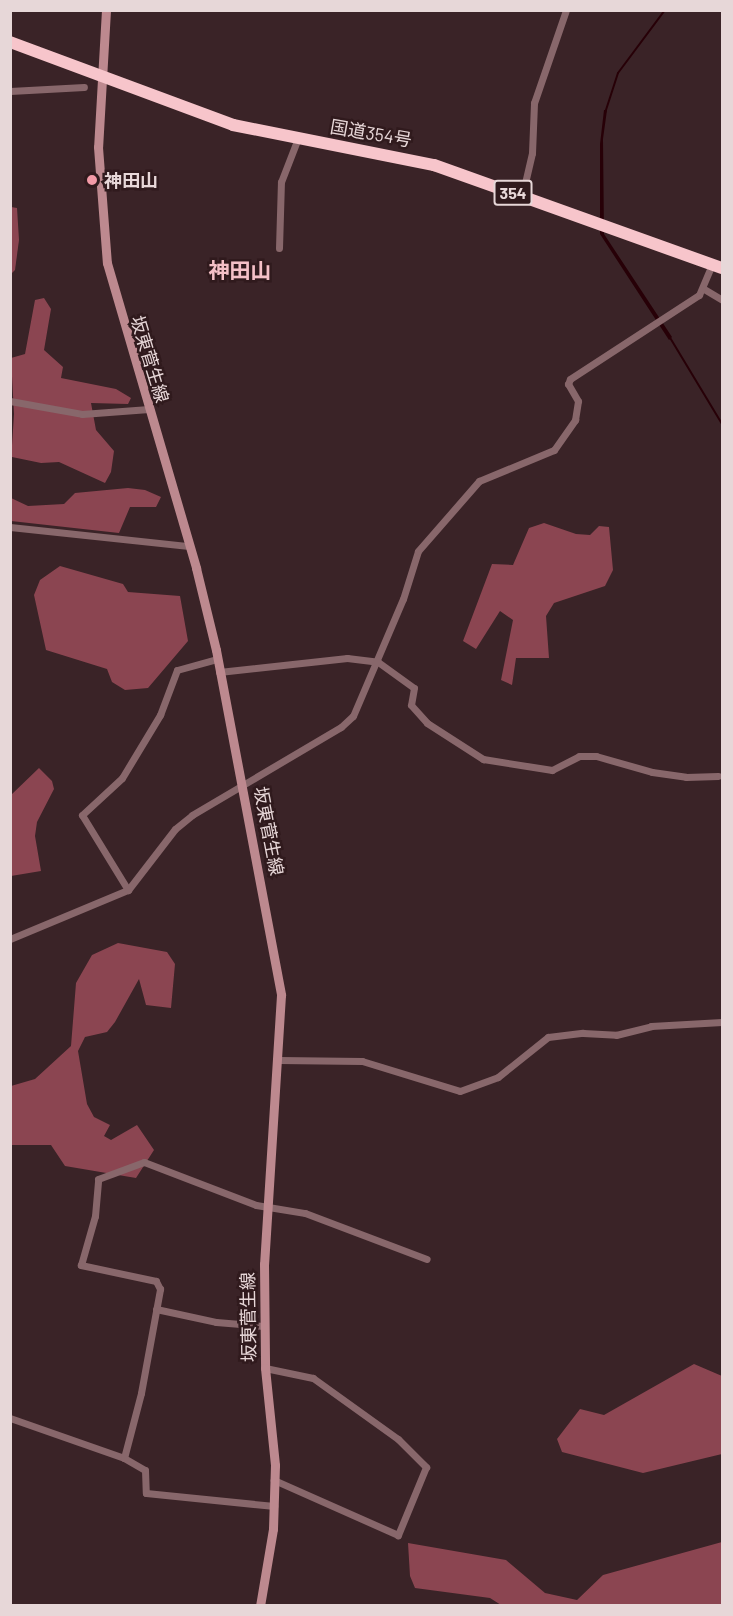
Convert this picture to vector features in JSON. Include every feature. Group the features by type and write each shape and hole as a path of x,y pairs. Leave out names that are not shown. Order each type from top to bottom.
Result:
{"highway":[{"name":"国道354号","path":"10,42 101,78 233,125 414,159 717,266"}],"main road":[{"name":"坂東菅生線","path":"106,10 98,166 104,245 114,295 189,546 217,659 243,785 281,995 279,1060 268,1207 264,1326 274,1506 260,1605"}],"street":[{"path":"522,196 532,153 534,103 566,10"},
{"path":"10,91 84,87"},
{"path":"279,248 281,182 298,138"},
{"path":"10,939 128,890 176,829 243,785 341,727 360,706 418,551 479,481 554,450 574,420 578,401 568,384 570,379 704,289 717,266"},
{"path":"704,289 723,300"},
{"path":"10,401 82,414 149,409"},
{"path":"10,527 189,546"},
{"path":"219,672 347,658 378,662 414,688 411,705 428,723 483,759 552,770 579,756 596,756 652,772 686,777 718,776"},
{"path":"128,890 82,815 122,778 160,715 177,670 217,659"},
{"path":"279,1060 362,1060 460,1091 498,1077 548,1037 583,1033 616,1035 651,1026 723,1022"},
{"path":"124,1458 160,1289 156,1281 81,1265 95,1216 98,1179 144,1162 191,1182 268,1207 305,1213 426,1259"},
{"path":"156,1309 216,1322 264,1326"},
{"path":"265,1368 314,1378 398,1439 426,1467 398,1535 274,1480"},
{"path":"10,1418 124,1458 145,1470 146,1493 274,1506"}],"shaded area":[{"path":"604,110 607,110 603,139 604,234 672,337 669,340 600,234 600,144"},
{"path":"11,207 17,208 19,240 15,270 11,274"},
{"path":"44,298 51,309 44,350 63,367 61,378 116,389 131,398 128,404 91,403 96,430 114,451 111,472 105,483 59,462 41,463 12,457 11,461 14,414 11,358 25,354 35,300"},
{"path":"128,488 145,490 161,497 156,507 130,507 119,533 11,521 11,498 28,506 64,504 75,493"},
{"path":"544,523 576,534 590,535 599,526 609,527 613,570 605,586 554,603 546,616 549,658 516,658 512,685 501,680 513,620 500,611 476,649 463,641 492,564 513,565 529,528"},
{"path":"60,566 123,584 128,592 180,596 188,641 148,688 125,690 112,682 107,669 46,650 34,595 40,580"},
{"path":"39,768 52,781 54,789 37,822 35,836 41,871 11,876 11,795"},
{"path":"118,943 167,952 175,964 171,1008 146,1005 139,979 107,1032 85,1037 78,1051 87,1104 94,1117 110,1125 104,1136 111,1140 137,1125 154,1150 136,1178 65,1166 51,1145 11,1145 11,1086 35,1079 71,1046 76,983 92,955"},
{"path":"694,1364 722,1376 722,1454 643,1473 562,1452 557,1439 580,1409 604,1415"},
{"path":"722,1542 722,1606 501,1605 490,1598 415,1588 410,1576 408,1543 506,1560 545,1593 577,1600 603,1575"}],"waterway":[{"path":"605,113 618,73 665,10"},
{"path":"669,336 722,424"}],"place":[{"name":"神田山","path":"92,180"}],"district":[{"name":"神田山","path":"240,270"}]}
